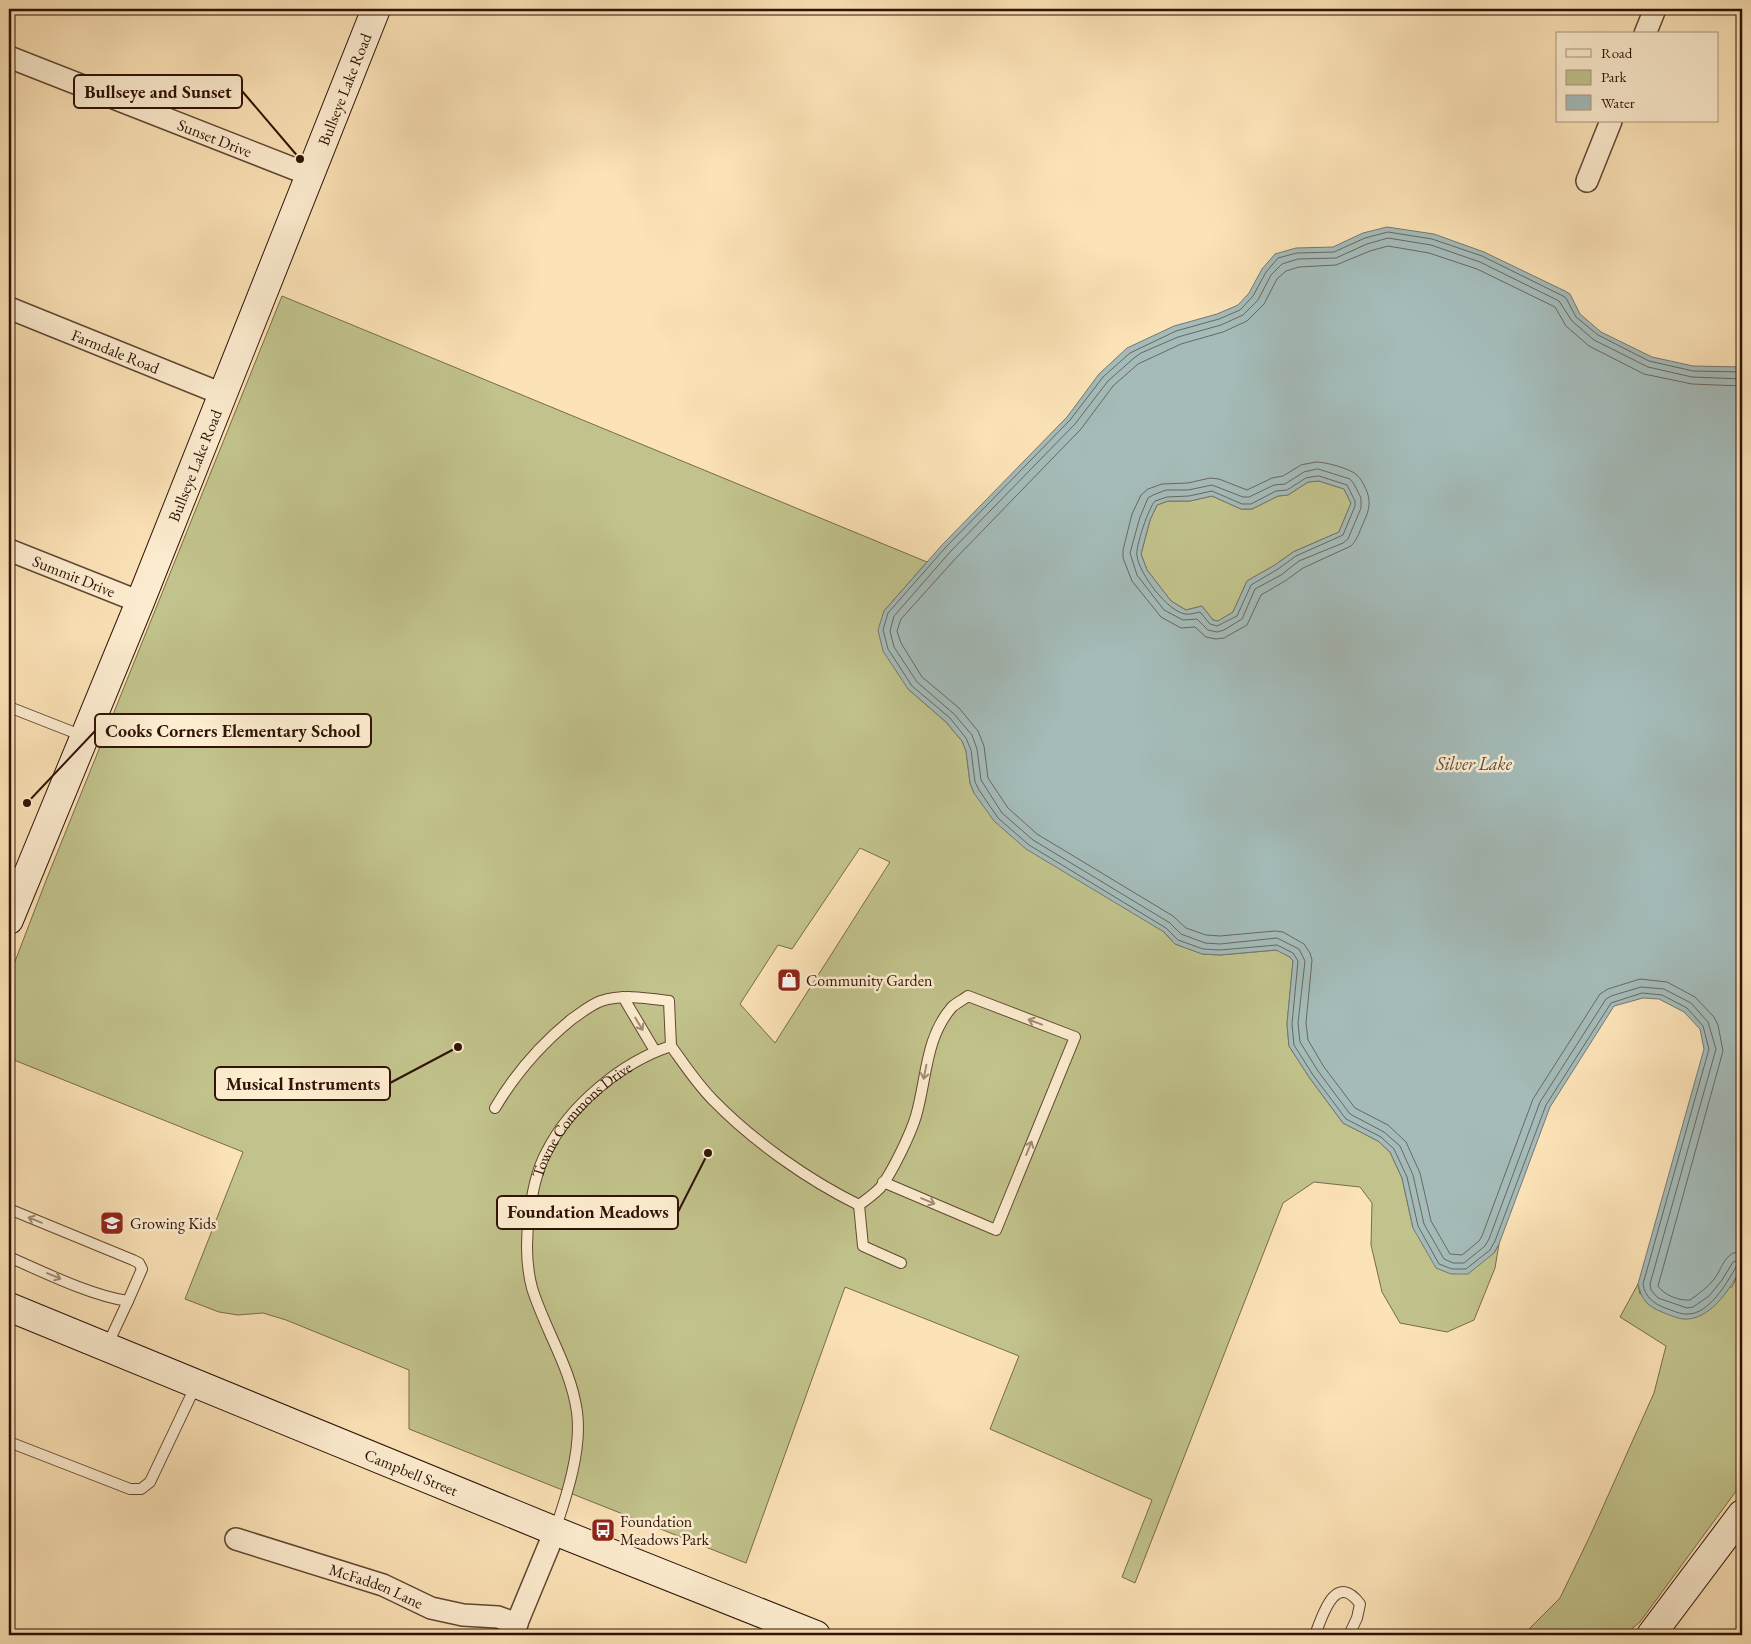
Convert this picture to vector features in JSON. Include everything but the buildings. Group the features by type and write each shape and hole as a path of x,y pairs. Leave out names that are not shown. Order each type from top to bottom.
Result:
{"street":[{"name":"Bullseye Lake Road","path":"9,920 140,602 376,9"},
{"path":"1646,32 1655,9"},
{"name":"Sunset Drive","path":"9,57 310,175"},
{"path":"1587,181 1611,122"},
{"name":"Farmdale Road","path":"9,308 222,394"},
{"name":"Summit Drive","path":"9,550 140,602"},
{"name":"Campbell Street","path":"9,1307 555,1531 816,1635"},
{"path":"1651,1635 1742,1514"},
{"name":"Towne Commons Drive","path":"514,1630 555,1531"},
{"name":"McFadden Lane","path":"236,1539 383,1584 431,1608 463,1615 498,1617 514,1630"}],"lane":[{"path":"9,707 84,737"},
{"path":"494,1108 524,1066 557,1031 584,1010 600,1001 629,996 669,1001 670,1046 712,1099 738,1124 769,1148 825,1187 859,1205"},
{"path":"859,1205 880,1188 883,1182 895,1163 916,1117 928,1057 936,1029 953,1006 968,996 1075,1037 996,1230 883,1182"},
{"path":"623,997 655,1050"},
{"name":"Towne Commons Drive","path":"555,1531 565,1502 577,1445 577,1413 570,1384 532,1288 526,1235 536,1178 546,1151 583,1101 606,1082 655,1050 670,1046"},
{"path":"859,1205 863,1246 901,1263"},
{"path":"9,1209 139,1263 142,1269 107,1347"},
{"path":"9,1257 81,1287 120,1300 128,1300"},
{"path":"9,1442 130,1489 141,1489 150,1482 197,1384"},
{"path":"1315,1635 1329,1600 1337,1594 1346,1593 1354,1597 1360,1604 1357,1618 1349,1635"}],"green space":[{"path":"282,296 927,562 884,611 908,689 946,722 962,741 966,751 970,783 974,793 1164,932 1175,944 1203,954 1220,955 1277,950 1290,957 1293,961 1287,1024 1289,1046 1309,1077 1343,1123 1378,1141 1390,1152 1402,1178 1413,1228 1494,1253 1499,1244 1495,1268 1474,1320 1447,1332 1400,1323 1382,1292 1371,1245 1372,1203 1360,1187 1314,1182 1283,1203 1135,1583 1122,1577 1152,1500 990,1429 1019,1356 845,1287 746,1563 409,1429 409,1370 286,1320 263,1313 238,1315 219,1312 185,1299 243,1152 9,1058 9,977 47,878","holes":["860,848 890,862 775,1043 740,1004 778,945 792,949"]},
{"path":"1319,481 1344,489 1351,503 1339,532 1293,552 1247,581 1233,612 1218,621 1213,620 1202,606 1186,610 1171,601 1147,570 1141,554 1150,520 1157,505 1168,501 1190,501 1212,496 1241,509 1252,509 1278,496 1288,495 1308,482"},
{"path":"1742,1266 1742,1483 1640,1622 1624,1635 1523,1635 1560,1598 1654,1393 1666,1346 1620,1317 1638,1284 1640,1294 1732,1287"}],"water":[{"name":"Silver Lake","path":"1387,227 1434,234 1484,252 1565,291 1570,294 1580,314 1601,332 1652,357 1693,366 1742,367 1742,1266 1721,1299 1706,1313 1697,1317 1682,1319 1657,1310 1643,1298 1638,1284 1704,1049 1700,1029 1684,1012 1659,999 1643,998 1614,1006 1550,1107 1494,1253 1468,1274 1451,1274 1436,1268 1413,1228 1402,1178 1390,1152 1378,1141 1343,1123 1289,1046 1287,1024 1293,961 1290,957 1276,950 1220,955 1202,954 1175,944 1164,932 1026,849 994,821 974,793 970,783 966,751 962,741 946,722 908,689 883,651 878,630 884,611 942,545 1067,417 1099,374 1127,348 1174,326 1217,314 1238,305 1249,293 1262,269 1275,254 1296,248 1333,247 1363,233","holes":["1319,481 1344,489 1351,503 1339,532 1293,552 1247,581 1233,612 1218,621 1213,620 1202,606 1186,610 1171,601 1147,570 1141,554 1150,520 1157,505 1168,501 1190,501 1212,496 1241,509 1252,509 1278,496 1288,495 1308,482"]}],"place":[{"name":"Bullseye and Sunset","path":"300,159"},
{"name":"Cooks Corners Elementary School","path":"27,803"},
{"name":"Community Garden","path":"789,980"},
{"name":"Musical Instruments","path":"458,1047"},
{"name":"Foundation Meadows","path":"708,1153"},
{"name":"Growing Kids","path":"112,1223"},
{"name":"Foundation Meadows Park","path":"603,1530"}]}
